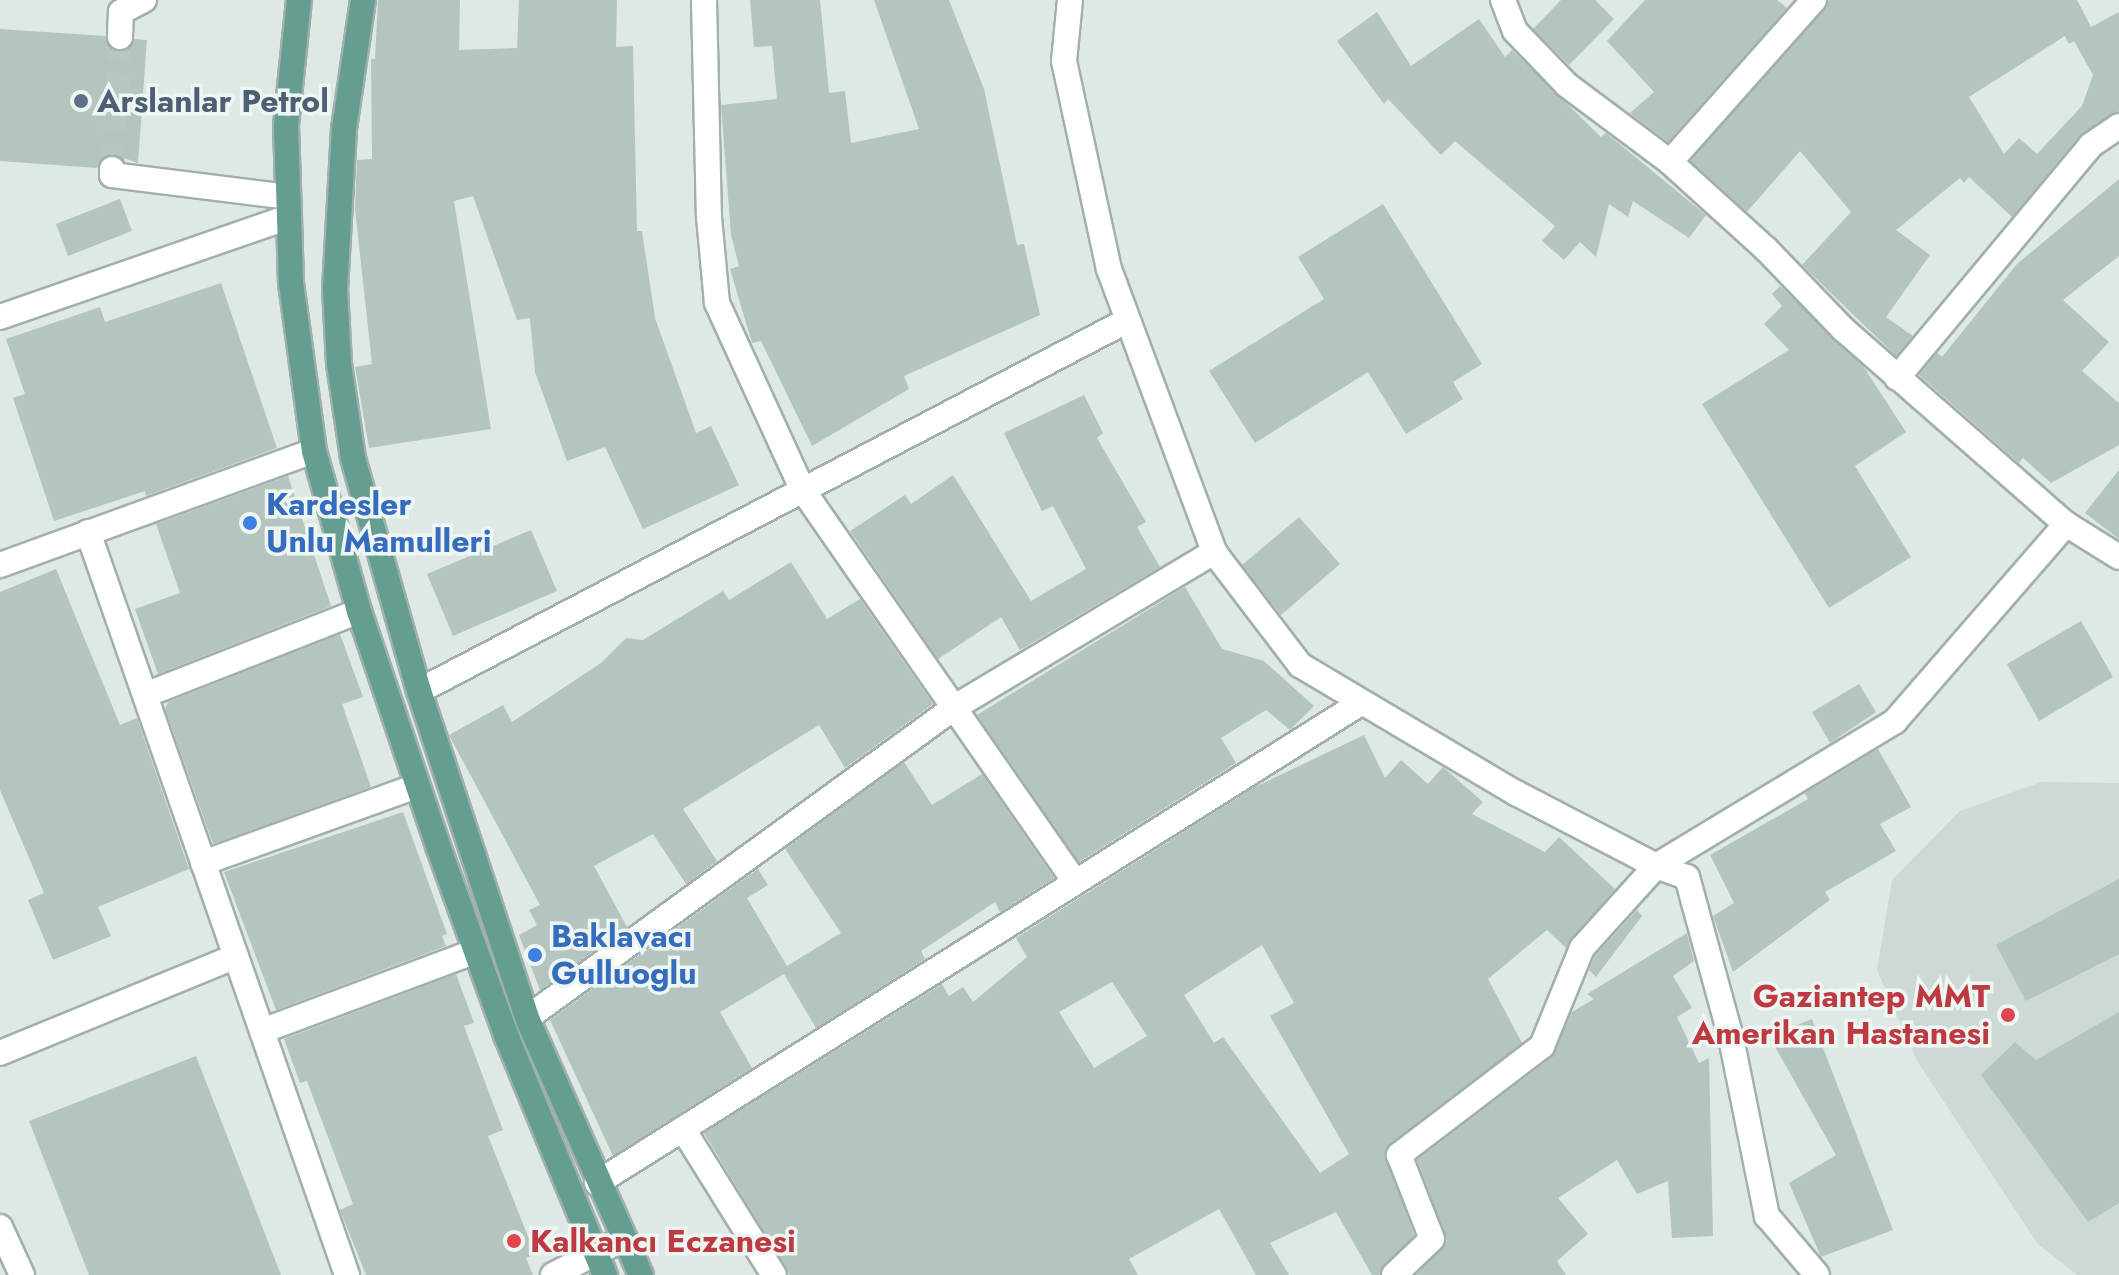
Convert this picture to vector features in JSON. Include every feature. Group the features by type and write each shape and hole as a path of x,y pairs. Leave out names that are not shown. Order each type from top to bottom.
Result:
{"main road":[{"path":"299,0 286,126 288,207 291,283 314,451 359,611 417,786 476,951 600,1264"},
{"path":"363,0 344,129 335,289 339,364 353,458 419,691 527,1018 597,1183 641,1275"}],"street":[{"path":"120,37 121,12 144,0"},
{"path":"704,0 709,217 717,303 802,489 955,707 988,764 1006,781 1075,882"},
{"path":"1070,0 1064,61 1109,269 1214,552 1300,665 1359,704 1656,866 1687,877 1731,1038 1767,1216 1817,1275"},
{"path":"1503,0 1515,31 1567,85 1670,162 1897,378 2066,524 2119,557"},
{"path":"1670,162 1814,0"},
{"path":"1897,378 2091,145 2119,126"},
{"path":"112,169 112,175 288,207"},
{"path":"0,317 288,207"},
{"path":"419,691 1128,320"},
{"path":"0,565 314,451"},
{"path":"1394,1275 1432,1239 1399,1155 1542,1046 1582,948 1656,866 1895,721 2066,524"},
{"path":"88,532 347,1275"},
{"path":"527,1018 955,707 1214,552"},
{"path":"145,695 359,611"},
{"path":"597,1183 1359,704"},
{"path":"203,863 417,786"},
{"path":"262,1031 476,951"},
{"path":"0,1053 236,956"},
{"path":"683,1129 774,1275"},
{"path":"0,1227 22,1275"},
{"path":"553,1275 600,1264 623,1239"}],"shaded area":[{"name":"Gaziantep MMT Amerikan Hastanesi","path":"2041,782 2119,783 2119,1275 2077,1275 2038,1244 1917,1061 1877,970 1892,880 1960,811"}],"building":[{"path":"378,0 460,0 459,50 517,48 519,0 617,0 616,47 633,46 637,231 642,231 655,318 696,433 711,426 739,485 643,529 605,447 567,461 535,372 530,318 517,320 473,196 454,201 491,429 369,448 355,367 372,364 355,209 357,160 372,159 371,59 375,59"},
{"path":"750,0 820,0 829,93 845,91 851,143 919,129 874,0 949,0 984,89 1017,245 1024,244 1040,315 904,376 909,389 812,446 761,341 752,343 730,269 739,266 731,235 721,105 777,99 772,46 754,47"},
{"path":"1561,0 1595,0 1614,19 1569,65 1533,29"},
{"path":"1645,0 1777,0 1787,8 1668,142 1630,113 1654,92 1607,41"},
{"path":"1829,0 2077,0 2091,27 2119,12 2119,111 2080,135 2012,217 1969,177 1964,183 1960,178 1896,230 1930,255 1886,317 1913,336 1896,356 1802,265 1851,212 1800,151 1747,212 1691,161","holes":["2065,36 2069,44 2074,41 2093,75 2082,106 2037,154 2019,138 2004,154 1969,97"]},
{"path":"1377,12 1411,66 1479,19 1505,57 1512,50 1601,137 1606,133 1706,215 1689,238 1633,201 1628,217 1609,204 1596,257 1580,242 1564,260 1542,241 1555,226 1455,141 1441,155 1388,99 1384,104 1337,41"},
{"path":"0,29 105,36 119,52 128,50 135,39 147,40 138,163 113,154 104,156 97,168 0,161"},
{"path":"2119,179 2119,256 2063,300 2109,342 2082,371 2119,403 2119,445 2051,483 2023,458 2019,463 1919,375 1937,353 1942,357 2017,264"},
{"path":"120,199 132,231 68,256 56,224"},
{"path":"1383,204 1482,364 1453,382 1463,399 1406,434 1368,372 1255,443 1209,371 1324,299 1298,257"},
{"path":"221,283 277,448 146,496 145,491 54,521 13,398 25,394 6,339 100,307 105,322"},
{"path":"1780,286 1863,366 1906,432 1855,466 1911,557 1829,608 1702,404 1789,350 1764,324 1782,306 1772,294"},
{"path":"1084,395 1103,433 1097,438 1146,522 1137,527 1160,567 1020,650 1001,617 938,659 850,531 905,495 911,504 953,475 1031,601 1086,569 1053,506 1042,511 1004,433"},
{"path":"2119,470 2119,539 2085,513"},
{"path":"288,476 331,606 158,674 135,609 180,593 156,524"},
{"path":"1299,517 1340,564 1281,615 1242,565"},
{"path":"531,530 557,591 453,636 427,574"},
{"path":"791,562 827,619 860,599 933,704 845,768 819,725 683,809 717,861 686,884 653,834 594,866 627,927 540,990 519,935 537,925 529,910 540,905 449,735 503,705 512,722 601,663 626,638 643,640 723,591 729,600"},
{"path":"56,569 120,725 137,718 189,869 98,907 111,936 53,960 28,900 44,893 0,790 0,592"},
{"path":"1185,587 1222,649 1264,661 1314,706 1290,730 1266,710 1221,738 1236,763 1079,862 977,715"},
{"path":"2081,621 2113,677 2039,721 2007,664"},
{"path":"340,634 363,697 342,704 371,787 213,844 165,709 168,702"},
{"path":"1859,684 1876,712 1830,743 1812,712"},
{"path":"1364,735 1385,778 1401,760 1428,784 1443,767 1483,802 1472,814 1545,852 1559,837 1615,889 1566,948 1547,930 1488,979 1522,1043 1385,1150 1414,1235 1379,1275 1372,1275 1336,1212 1270,1243 1289,1275 1256,1275 1219,1209 1129,1259 1138,1275 790,1275 704,1133 942,984 949,996 963,987 973,1002 1027,957 1016,938 1255,787","holes":["1262,945 1294,1003 1270,1016 1349,1154 1320,1173 1223,1037 1214,1043 1184,995","1112,982 1147,1036 1094,1068 1059,1012"]},
{"path":"1878,749 1911,807 1880,824 1896,851 1825,892 1830,900 1733,972 1713,916 1734,903 1710,855 1808,799 1805,793"},
{"path":"904,762 932,805 982,774 1054,878 1000,912 995,902 921,951 925,959 816,1028 784,974 720,1012 752,1068 613,1156 550,1020 758,869 768,885 747,898 787,966 841,933 785,849"},
{"path":"403,812 447,934 442,936 446,946 276,1010 224,872"},
{"path":"2119,879 2119,954 2026,1001 1996,945"},
{"path":"1637,910 1642,916 1596,977 1589,970 1595,956"},
{"path":"1687,933 1694,961 1673,976 1692,1008 1677,1017 1699,1063 1709,1058 1713,1236 1672,1238 1668,1181 1637,1194 1617,1160 1558,1198 1588,1234 1557,1261 1566,1275 1416,1275 1447,1241 1417,1160 1551,1058 1572,1012 1594,999 1587,994"},
{"path":"456,974 474,1023 464,1026 503,1130 488,1136 535,1254 526,1258 533,1275 366,1275 340,1210 353,1204 307,1081 300,1083 284,1039"},
{"path":"2119,1012 2119,1203 2088,1222 1981,1075 2015,1042 2036,1060"},
{"path":"1812,1019 1893,1230 1821,1257 1789,1183 1836,1155 1769,1036"},
{"path":"196,1056 281,1275 89,1275 29,1121"}],"tunnel":[{"path":"112,169 120,37"}],"place":[{"name":"Arslanlar Petrol","path":"81,101"},
{"name":"Kardesler Unlu Mamulleri","path":"250,523"},
{"name":"Baklavacı Gulluoglu","path":"535,955"},
{"name":"Gaziantep MMT Amerikan Hastanesi","path":"2008,1015"},
{"name":"Kalkancı Eczanesi","path":"514,1241"}]}
